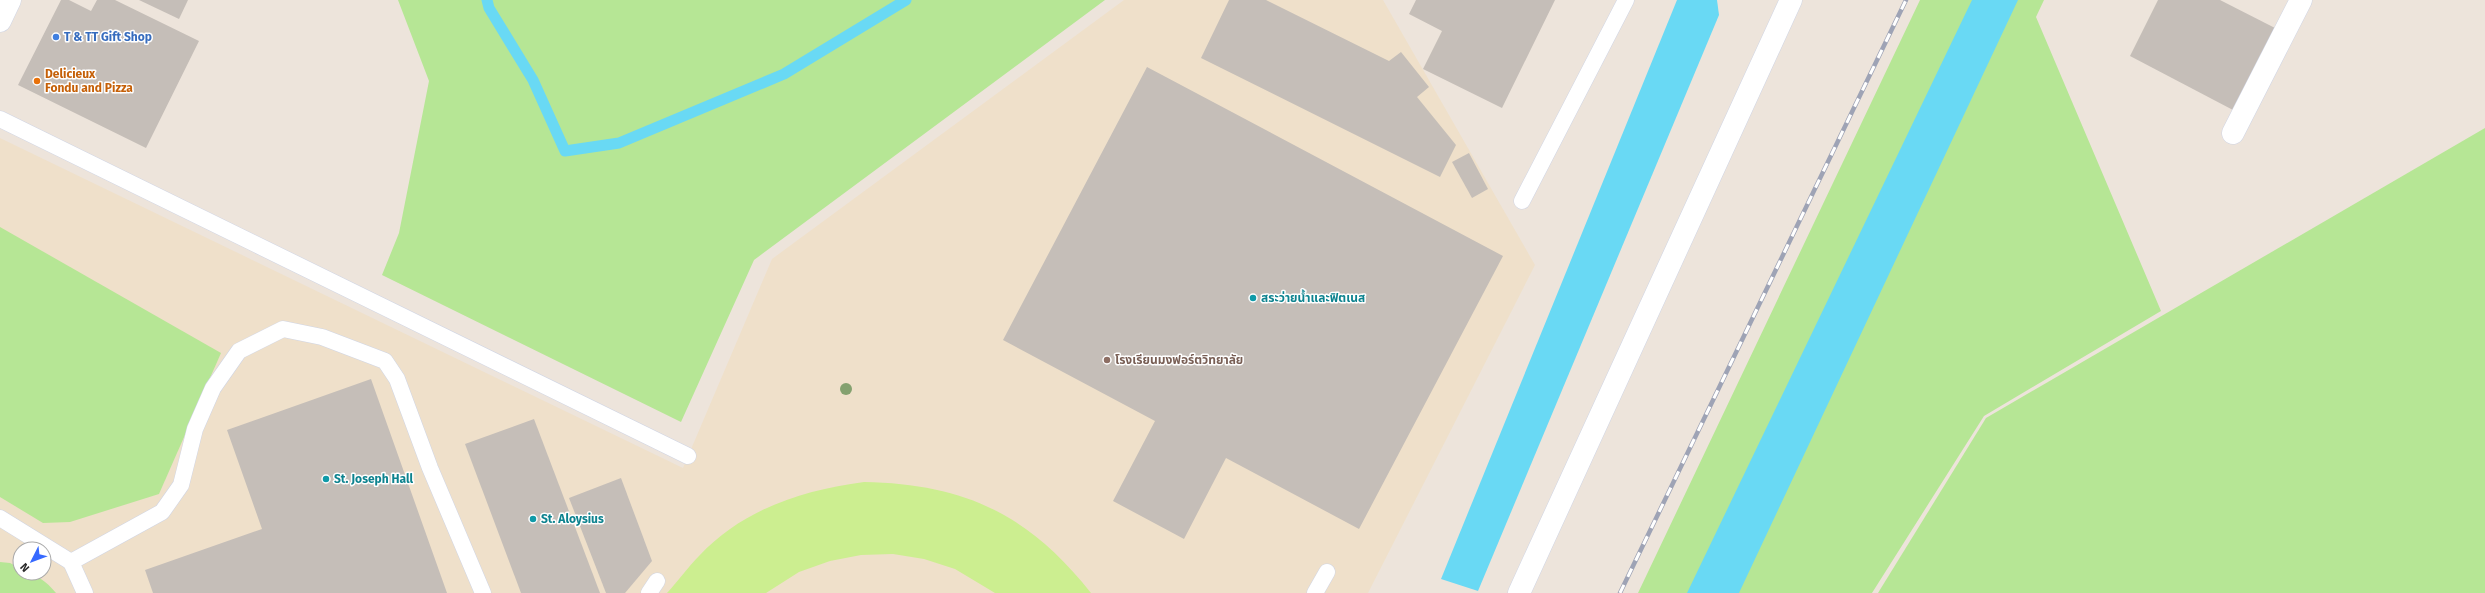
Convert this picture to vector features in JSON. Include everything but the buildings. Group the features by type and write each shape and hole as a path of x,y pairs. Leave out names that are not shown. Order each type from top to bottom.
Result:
{"main road":[{"path":"0,21 10,0"},
{"path":"1519,593 1791,0"},
{"path":"2233,133 2302,0"}],"lane":[{"path":"1522,201 1626,0"},
{"path":"0,119 688,456"},
{"path":"71,562 162,512 181,485 195,429 213,388 239,351 283,329 322,337 385,360 397,379 430,468 483,593"},
{"path":"0,518 71,562 85,593"},
{"path":"1315,593 1327,572"}],"shaded area":[{"name":"โรงเรียนมงฟอร์ตวิทยาลัย","path":"1124,0 1383,0 1535,265 1368,593 0,593 0,138 683,468 772,259"}],"green space":[{"path":"398,0 1105,0 754,260 681,422 382,275 399,233 429,81"},
{"path":"1920,0 2044,0 2036,17 2161,311 1984,416 1872,593 1638,593"},
{"path":"2485,128 2485,593 1878,593 1986,418"},
{"path":"0,227 221,353 159,494 70,522 43,523 0,497"},
{"path":"864,482 900,484 933,489 964,497 992,509 1018,524 1043,543 1067,566 1091,593 995,593 955,569 924,559 893,554 861,555 830,561 799,572 766,593 667,593 695,560 716,540 754,514 775,504 819,490"},
{"path":"0,562 12,564 12,581 43,581 56,593 0,593"}],"water":[{"path":"1677,0 1717,0 1719,15 1478,591 1441,579"},
{"path":"1972,0 2018,0 1739,593 1687,593"}],"waterway":[{"path":"487,0 489,8 533,80 565,151 619,143 784,74 906,0"}],"railway":[{"path":"1620,593 1906,0"}],"place":[{"name":"T & TT Gift Shop","path":"56,37"},
{"name":"Delicieux Fondu and Pizza","path":"37,81"},
{"name":"สระว่ายน้ำและฟิตเนส","path":"1253,298"},
{"name":"โรงเรียนมงฟอร์ตวิทยาลัย","path":"1107,360"},
{"name":"St. Joseph Hall","path":"326,479"},
{"name":"St. Aloysius","path":"533,519"}]}
